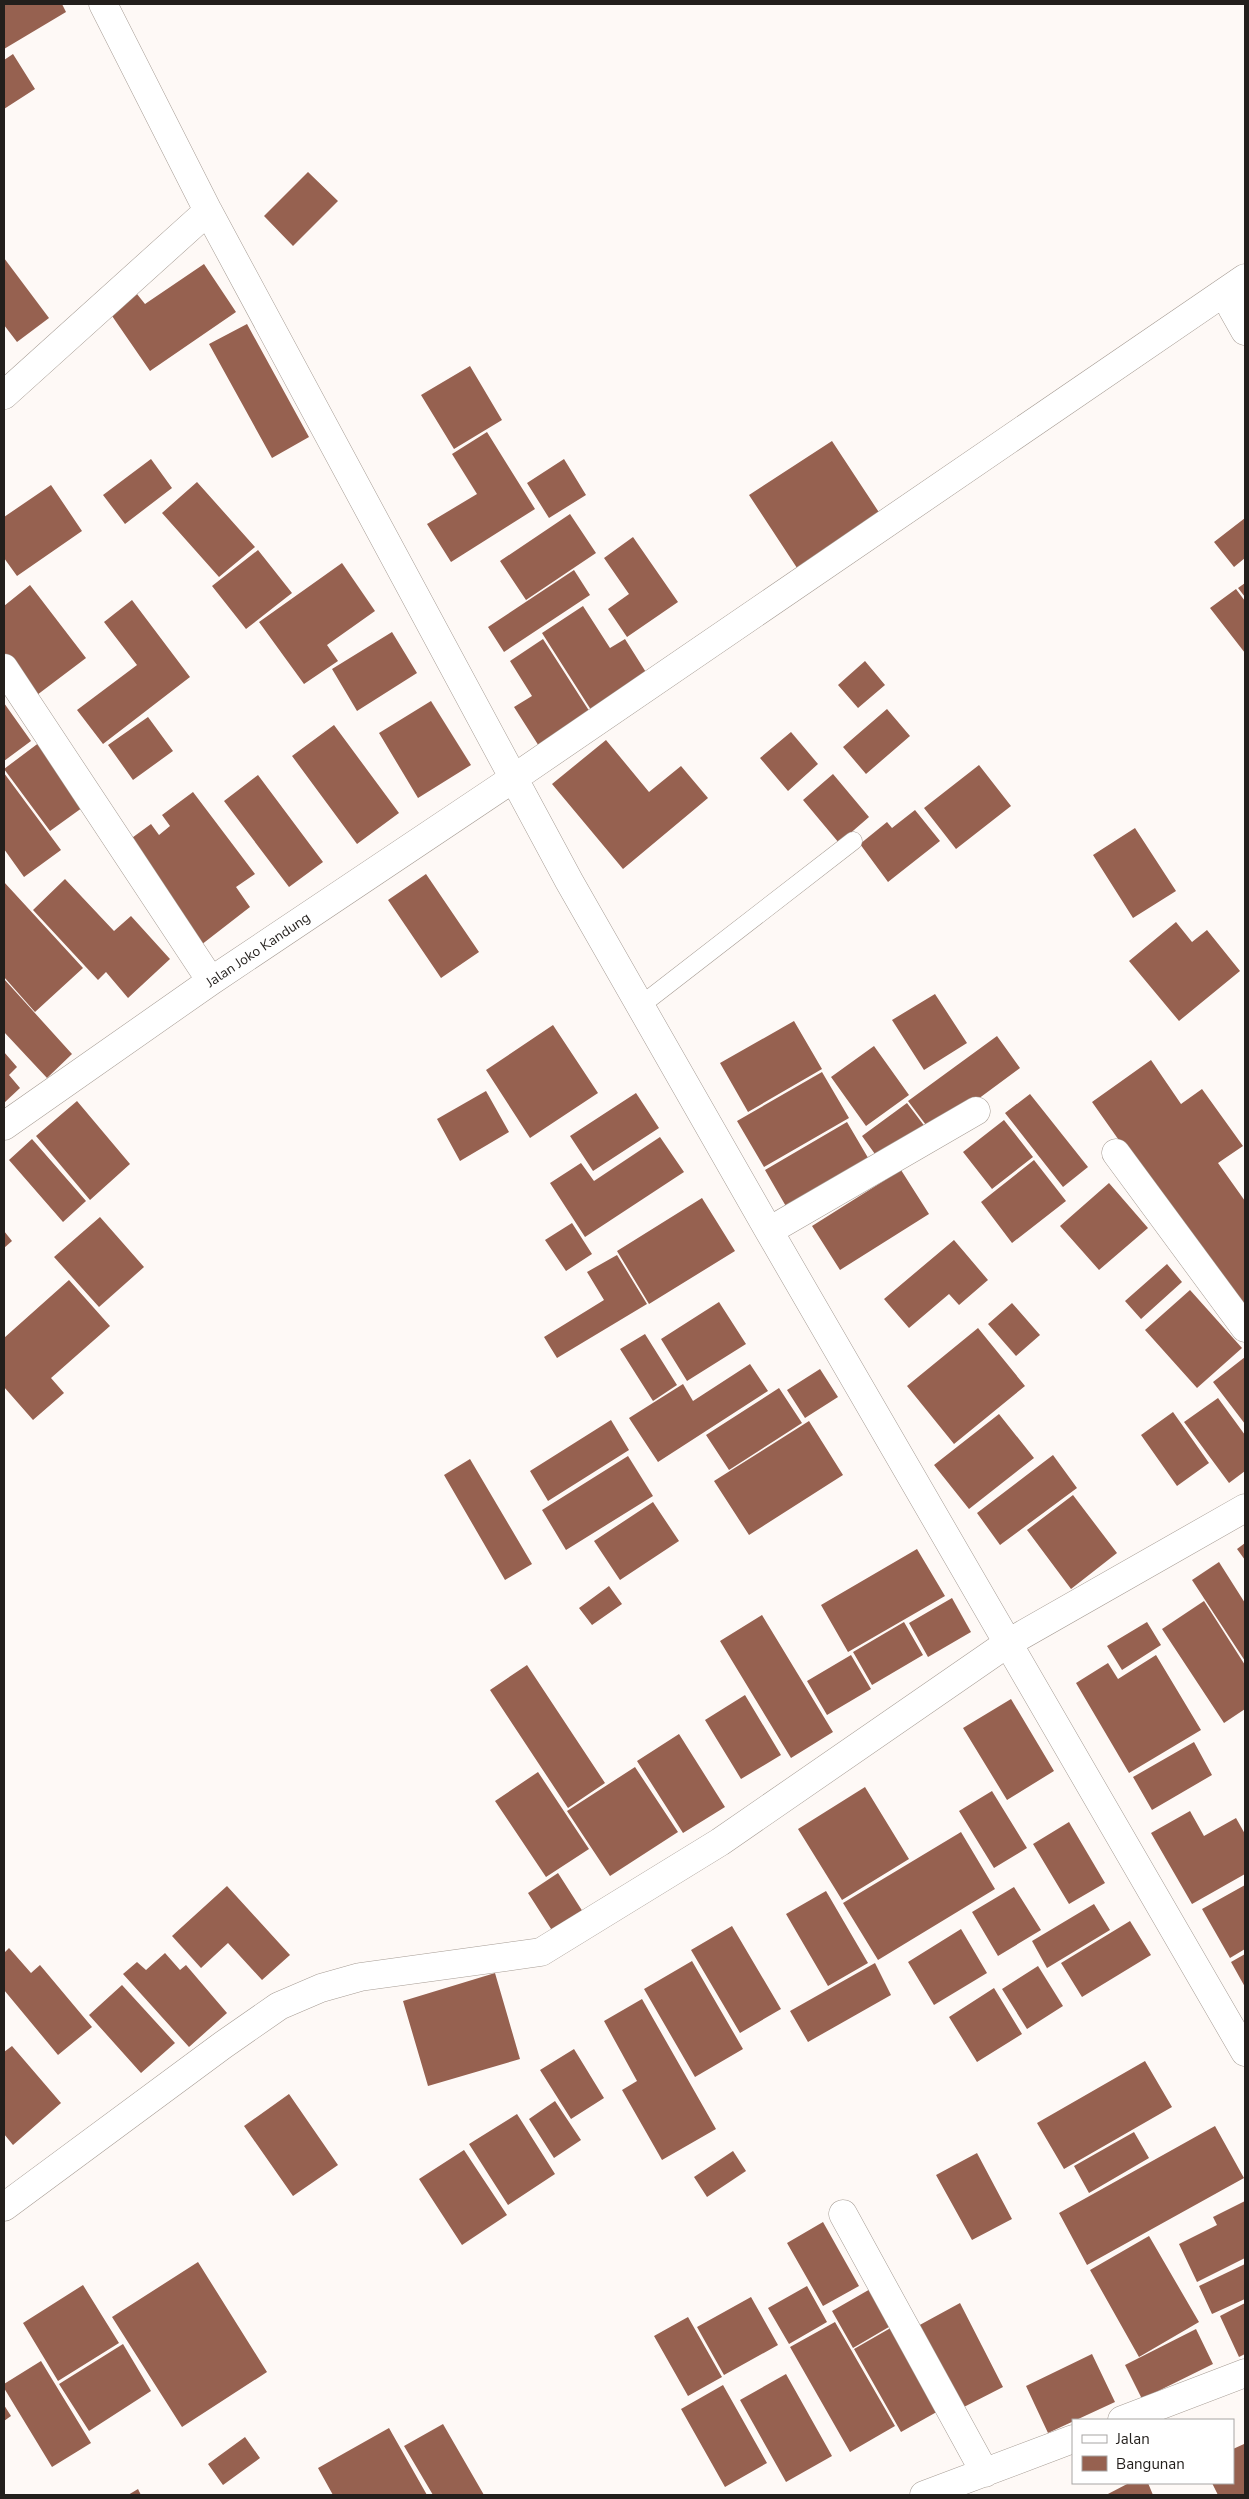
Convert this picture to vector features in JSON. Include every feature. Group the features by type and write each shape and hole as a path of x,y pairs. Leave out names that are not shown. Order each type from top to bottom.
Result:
{"street":[{"path":"103,4 208,211 569,881 769,1232 1245,2052"},
{"path":"4,395 208,211"},
{"path":"1238,283 1232,308 1245,331"},
{"name":"Jalan Joko Kandung","path":"4,1126 211,981 514,778 1238,283"},
{"path":"4,668 211,981"},
{"path":"769,1232 976,1111"},
{"path":"1116,1153 1245,1328"},
{"path":"4,2207 223,2045 279,2006 321,1988 360,1977 541,1952 720,1842 1008,1643 1245,1508"},
{"path":"842,2214 985,2473"},
{"path":"1125,2419 1245,2373"},
{"path":"924,2495 1072,2439"}],"lane":[{"path":"640,1006 853,842"}],"building":[{"path":"4,4 62,4 66,12 4,49"},
{"path":"13,54 35,89 4,109 4,60"},
{"path":"308,172 338,201 293,246 264,216"},
{"path":"4,258 49,318 17,342 4,325"},
{"path":"204,264 236,312 150,371 110,313 137,294 145,304"},
{"path":"247,324 309,437 272,458 209,344"},
{"path":"470,366 502,420 454,449 421,395"},
{"path":"487,432 535,509 451,562 427,524 477,494 452,454"},
{"path":"832,441 884,520 801,574 749,495"},
{"path":"151,459 172,488 125,524 103,495"},
{"path":"564,459 586,495 549,518 527,483"},
{"path":"197,482 255,547 219,577 162,513"},
{"path":"51,485 82,531 17,576 4,558 4,517"},
{"path":"570,514 596,553 526,600 500,561"},
{"path":"1245,518 1245,558 1234,567 1214,542"},
{"path":"633,537 678,602 627,637 608,609 629,594 604,558"},
{"path":"258,550 292,593 246,629 212,586"},
{"path":"342,563 375,611 327,645 338,661 304,684 259,622"},
{"path":"574,570 590,595 504,652 488,627"},
{"path":"1245,583 1245,597 1238,588"},
{"path":"30,585 86,658 37,695 4,653 4,606"},
{"path":"1236,589 1245,601 1245,653 1210,608"},
{"path":"132,600 190,677 103,744 77,710 137,665 104,622"},
{"path":"583,606 610,648 625,639 649,677 593,713 542,633"},
{"path":"392,632 417,673 357,711 332,669"},
{"path":"543,639 595,720 544,754 514,707 532,696 510,661"},
{"path":"865,661 885,685 858,708 838,685"},
{"path":"431,701 471,765 418,798 379,733"},
{"path":"4,703 31,741 4,761"},
{"path":"887,709 910,736 866,774 843,747"},
{"path":"148,717 173,751 133,780 108,745"},
{"path":"334,725 399,813 357,844 292,756"},
{"path":"791,732 818,764 788,791 760,758"},
{"path":"606,740 649,792 681,766 708,798 623,869 552,784"},
{"path":"40,742 86,805 50,831 4,769"},
{"path":"979,765 1011,806 956,849 924,808"},
{"path":"4,773 61,850 24,877 4,849"},
{"path":"833,774 869,817 839,843 803,800"},
{"path":"258,775 323,862 289,887 224,801"},
{"path":"193,792 255,874 236,887 250,907 201,945 125,843 151,824 159,835 170,826 162,815"},
{"path":"915,810 940,841 888,882 860,844 887,822 892,828"},
{"path":"1135,828 1176,891 1133,918 1093,855"},
{"path":"426,874 479,952 441,978 388,900"},
{"path":"65,879 114,931 131,916 170,959 128,998 106,972 98,980 33,910"},
{"path":"4,882 83,968 35,1012 4,977"},
{"path":"1176,922 1192,942 1207,930 1240,971 1179,1021 1129,961"},
{"path":"4,979 72,1054 47,1078 4,1032"},
{"path":"935,994 967,1043 924,1070 892,1020"},
{"path":"794,1021 822,1069 748,1112 720,1063"},
{"path":"553,1025 598,1093 530,1138 486,1070"},
{"path":"997,1036 1020,1068 932,1133 908,1101"},
{"path":"874,1046 909,1095 866,1126 831,1077"},
{"path":"4,1052 17,1067 9,1075 20,1088 4,1103"},
{"path":"1151,1060 1181,1104 1202,1089 1243,1146 1218,1163 1245,1201 1245,1319 1092,1102"},
{"path":"822,1072 849,1118 764,1167 737,1121"},
{"path":"486,1091 509,1132 460,1161 437,1119"},
{"path":"636,1093 659,1128 593,1171 570,1136"},
{"path":"1030,1094 1088,1167 1063,1187 1005,1113"},
{"path":"77,1101 130,1164 90,1200 36,1136"},
{"path":"907,1103 926,1128 880,1161 862,1136"},
{"path":"1004,1120 1033,1157 992,1189 963,1152"},
{"path":"847,1122 874,1168 791,1215 765,1170"},
{"path":"660,1137 684,1172 585,1237 550,1183 581,1163 594,1181"},
{"path":"32,1139 86,1201 63,1222 9,1160"},
{"path":"1034,1160 1066,1201 1012,1243 981,1202"},
{"path":"901,1170 929,1214 840,1270 812,1226"},
{"path":"1109,1183 1148,1228 1099,1270 1060,1226"},
{"path":"702,1198 735,1251 649,1304 617,1251"},
{"path":"100,1217 144,1267 99,1307 54,1257"},
{"path":"572,1223 592,1254 566,1271 545,1240"},
{"path":"4,1231 12,1241 4,1248"},
{"path":"954,1240 988,1280 959,1305 949,1294 909,1328 884,1299"},
{"path":"617,1255 647,1304 557,1358 544,1337 604,1300 587,1272"},
{"path":"1167,1264 1182,1282 1141,1319 1125,1301"},
{"path":"69,1280 110,1326 51,1378 64,1393 33,1420 4,1387 4,1338"},
{"path":"1190,1290 1242,1348 1197,1388 1145,1330"},
{"path":"719,1302 746,1344 687,1381 661,1339"},
{"path":"1012,1303 1040,1335 1016,1356 988,1324"},
{"path":"978,1328 1025,1386 954,1444 907,1386"},
{"path":"645,1334 677,1385 653,1401 620,1349"},
{"path":"1245,1357 1245,1424 1213,1382"},
{"path":"750,1364 768,1391 658,1462 629,1418 683,1384 693,1401"},
{"path":"820,1369 838,1397 805,1418 787,1390"},
{"path":"779,1388 802,1423 729,1470 706,1435"},
{"path":"1218,1398 1245,1435 1245,1471 1229,1483 1184,1422"},
{"path":"1173,1412 1209,1463 1177,1486 1141,1435"},
{"path":"999,1414 1034,1458 969,1509 934,1465"},
{"path":"611,1420 629,1450 548,1501 530,1471"},
{"path":"809,1421 843,1475 749,1535 714,1481"},
{"path":"1053,1455 1077,1488 1000,1545 977,1513"},
{"path":"628,1456 653,1496 566,1550 542,1510"},
{"path":"470,1459 532,1564 505,1580 444,1475"},
{"path":"1073,1495 1117,1553 1071,1589 1027,1530"},
{"path":"653,1502 679,1541 620,1580 594,1541"},
{"path":"1245,1543 1245,1560 1237,1549"},
{"path":"917,1549 945,1596 848,1652 821,1605"},
{"path":"1219,1562 1245,1603 1245,1661 1192,1580"},
{"path":"609,1586 622,1604 592,1625 579,1608"},
{"path":"952,1598 971,1632 928,1657 909,1623"},
{"path":"1204,1601 1245,1665 1245,1709 1224,1723 1162,1629"},
{"path":"762,1615 833,1732 791,1758 720,1641"},
{"path":"904,1622 923,1655 872,1685 853,1652"},
{"path":"1147,1622 1161,1645 1122,1670 1107,1646"},
{"path":"851,1655 871,1689 827,1715 807,1681"},
{"path":"1156,1655 1201,1730 1129,1773 1076,1683 1108,1663 1118,1679"},
{"path":"527,1665 605,1783 568,1808 490,1690"},
{"path":"745,1695 781,1755 741,1779 705,1720"},
{"path":"1011,1699 1054,1771 1007,1800 963,1728"},
{"path":"679,1734 725,1807 683,1833 637,1761"},
{"path":"1194,1742 1212,1775 1152,1810 1133,1777"},
{"path":"635,1767 678,1832 610,1876 567,1811"},
{"path":"538,1772 589,1849 546,1877 495,1801"},
{"path":"865,1787 909,1859 842,1900 798,1829"},
{"path":"992,1791 1027,1848 994,1868 959,1811"},
{"path":"1190,1811 1204,1836 1236,1818 1245,1834 1245,1874 1192,1904 1151,1833"},
{"path":"1069,1822 1105,1883 1069,1904 1033,1844"},
{"path":"961,1832 995,1889 878,1960 843,1903"},
{"path":"558,1873 583,1912 553,1932 528,1893"},
{"path":"1245,1885 1245,1949 1230,1958 1202,1909"},
{"path":"227,1886 290,1955 262,1980 228,1943 201,1968 172,1936"},
{"path":"1014,1887 1041,1930 998,1956 972,1912"},
{"path":"826,1891 868,1963 828,1986 786,1914"},
{"path":"1094,1904 1110,1930 1047,1968 1032,1941"},
{"path":"1130,1921 1151,1955 1082,1997 1061,1963"},
{"path":"732,1926 781,2009 740,2033 691,1950"},
{"path":"961,1929 987,1973 934,2005 908,1962"},
{"path":"9,1948 31,1973 40,1965 92,2027 58,2055 4,1990 4,1953"},
{"path":"165,1953 180,1970 186,1965 227,2013 189,2047 123,1974 137,1962 146,1970"},
{"path":"1245,1954 1245,1987 1231,1962"},
{"path":"692,1961 743,2049 695,2077 644,1989"},
{"path":"875,1963 891,1995 808,2042 790,2011"},
{"path":"1038,1966 1063,2006 1027,2029 1002,1989"},
{"path":"495,1973 520,2059 428,2086 403,2001"},
{"path":"122,1985 175,2043 141,2073 89,2015"},
{"path":"994,1988 1022,2034 977,2062 949,2017"},
{"path":"642,1999 716,2129 662,2160 622,2090 637,2081 604,2021"},
{"path":"12,2046 61,2103 13,2145 4,2134 4,2052"},
{"path":"574,2049 604,2098 571,2119 540,2070"},
{"path":"1145,2061 1172,2107 1064,2169 1037,2123"},
{"path":"289,2094 338,2165 293,2196 244,2126"},
{"path":"555,2101 581,2140 554,2158 529,2119"},
{"path":"517,2114 555,2174 508,2205 469,2144"},
{"path":"1215,2126 1244,2178 1087,2265 1059,2213"},
{"path":"1134,2132 1149,2158 1089,2193 1074,2166"},
{"path":"464,2150 507,2215 462,2245 419,2179"},
{"path":"733,2151 746,2171 707,2197 694,2177"},
{"path":"977,2153 1012,2219 972,2240 936,2175"},
{"path":"1245,2201 1245,2258 1197,2282 1179,2244 1217,2225 1213,2217"},
{"path":"823,2222 859,2286 823,2306 787,2243"},
{"path":"1149,2236 1199,2322 1139,2357 1090,2270"},
{"path":"198,2262 267,2372 182,2427 112,2317"},
{"path":"1245,2264 1245,2299 1212,2314 1199,2286"},
{"path":"83,2285 119,2343 58,2381 23,2323"},
{"path":"807,2286 827,2322 789,2344 768,2308"},
{"path":"872,2288 894,2324 853,2348 832,2311"},
{"path":"751,2297 778,2345 724,2375 697,2327"},
{"path":"960,2303 1003,2387 960,2409 916,2327"},
{"path":"1245,2303 1245,2354 1239,2357 1220,2316"},
{"path":"688,2317 722,2377 688,2396 654,2336"},
{"path":"835,2322 895,2426 850,2452 790,2347"},
{"path":"894,2326 942,2409 901,2432 854,2349"},
{"path":"1196,2329 1213,2364 1142,2399 1125,2365"},
{"path":"123,2344 151,2391 89,2431 59,2384"},
{"path":"1092,2354 1115,2402 1078,2419 1072,2419 1072,2422 1048,2433 1026,2386"},
{"path":"41,2361 91,2443 52,2467 4,2388 4,2384"},
{"path":"786,2374 832,2456 786,2482 740,2400"},
{"path":"723,2385 767,2463 725,2487 681,2409"},
{"path":"4,2405 11,2416 4,2421"},
{"path":"443,2424 484,2495 433,2495 404,2446"},
{"path":"389,2428 427,2495 333,2495 318,2468"},
{"path":"245,2437 260,2458 223,2485 208,2464"},
{"path":"1244,2444 1245,2495 1218,2495 1212,2484 1234,2484 1234,2449"},
{"path":"1127,2484 1148,2484 1153,2495 1106,2495"},
{"path":"138,2489 141,2495 128,2495"}]}
